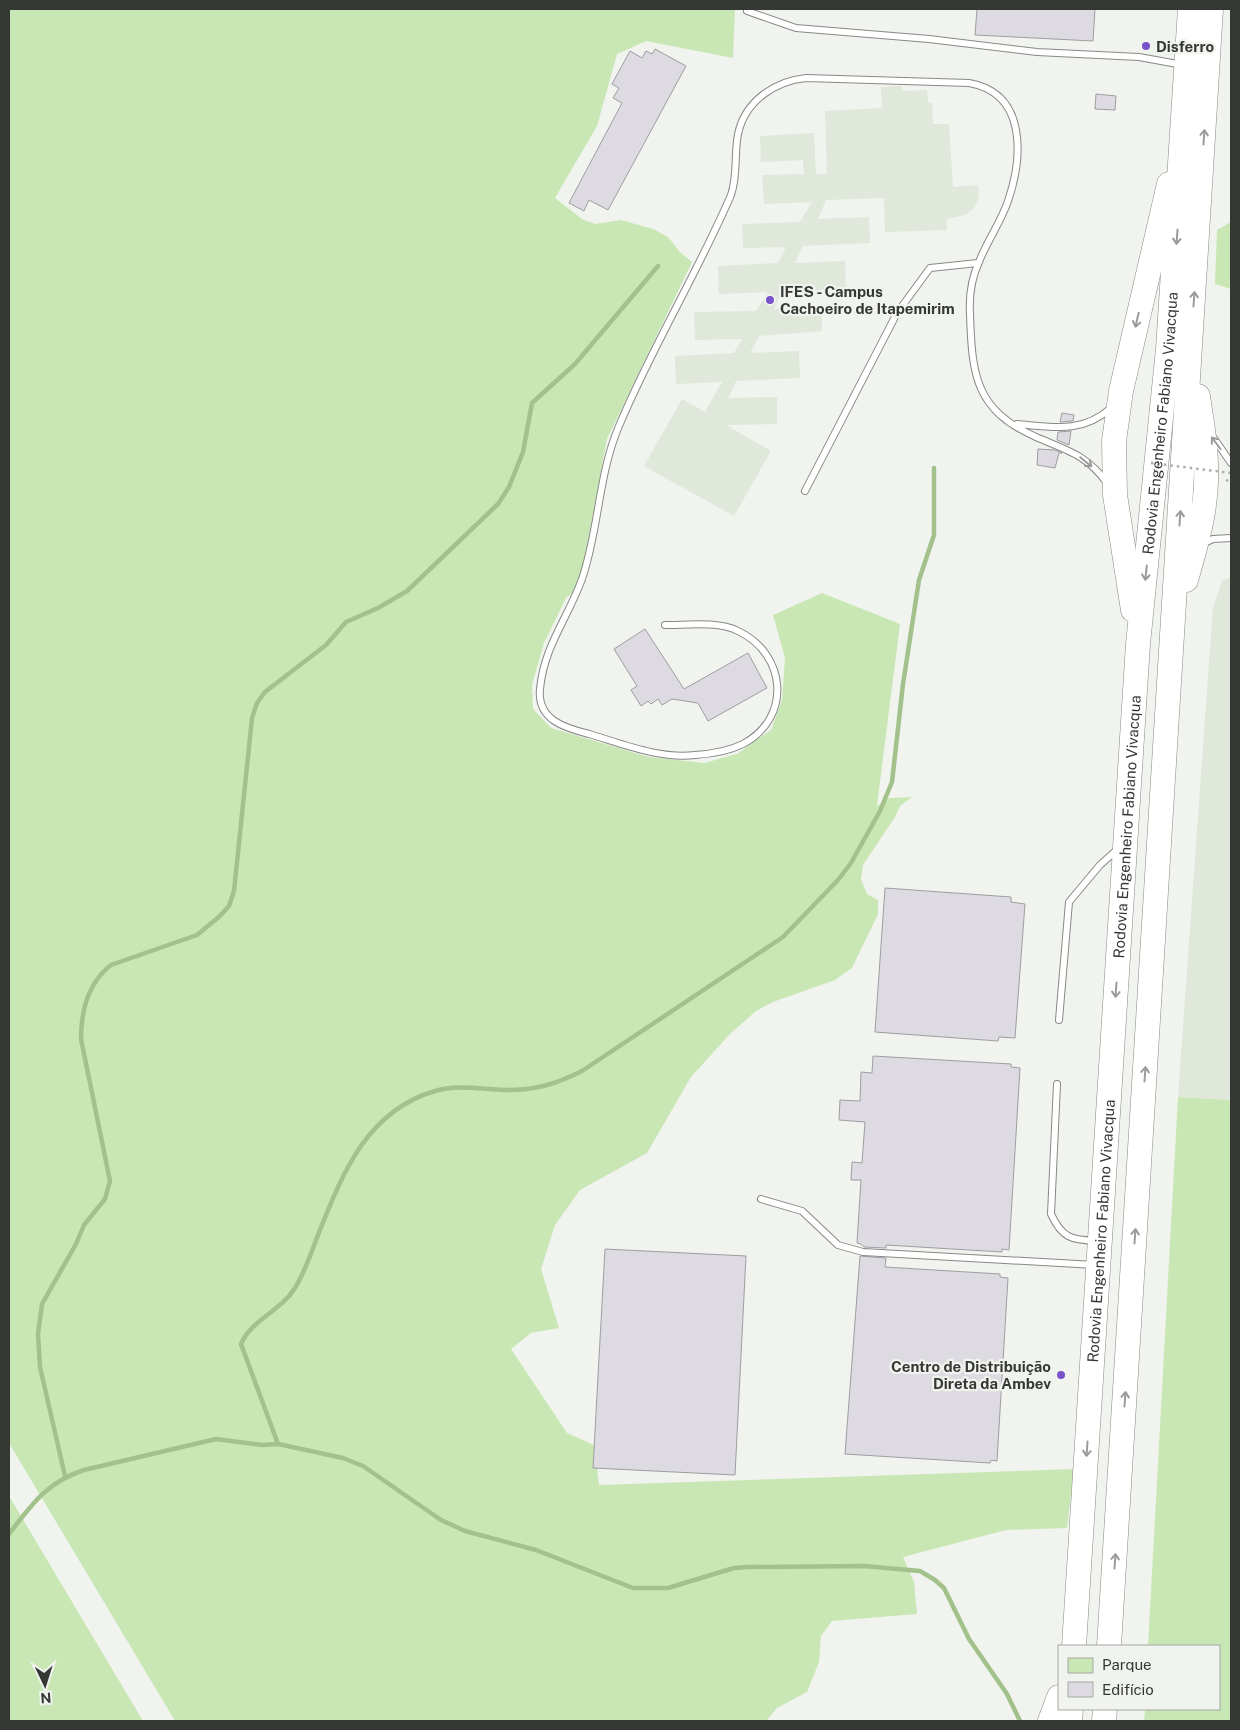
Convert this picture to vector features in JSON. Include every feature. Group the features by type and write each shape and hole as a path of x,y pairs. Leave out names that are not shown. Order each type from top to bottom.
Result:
{"highway":[{"name":"Rodovia Engenheiro Fabiano Vivacqua","path":"1074,1640 1138,644 1168,350 1190,9"},
{"name":"Rodovia Engenheiro Fabiano Vivacqua","path":"1111,1645 1212,9"},
{"path":"1138,644 1115,495 1114,441 1120,399 1184,119"},
{"path":"1174,619 1195,548 1206,488 1205,452 1191,348"},
{"path":"1050,1721 1058,1701"}],"lane":[{"path":"747,11 796,28 929,39 1037,52 1139,57 1187,65"},
{"path":"665,624 722,627 736,630 755,641 765,652 776,672 779,684 772,714 756,735 743,744 716,752 670,755 566,728 549,717 540,697 546,660 554,635 575,596 586,565 604,472 614,440 731,195 736,175 738,134 745,116 757,100 784,82 806,78 969,83 994,92 1007,104 1014,119 1016,162 1008,202 978,263 973,281 970,313 976,377 989,404 1013,424 1036,437 1060,445 1081,457 1094,468 1115,495"},
{"path":"804,491 897,313 930,268 978,263"},
{"path":"1013,424 1050,428 1075,427 1097,419 1120,399"},
{"path":"1201,422 1231,462"},
{"path":"1195,548 1213,539 1231,538"},
{"path":"1058,1020 1069,902 1100,865 1126,842"},
{"path":"1057,1084 1051,1214 1058,1229 1073,1239 1100,1241"},
{"path":"761,1199 802,1211 838,1246 863,1252 1099,1266"}],"path":[{"path":"1151,463 1231,473"}],"shaded area":[{"name":"IFES - Campus Cachoeiro de Itapemirim","path":"902,86 902,91 927,90 928,103 932,103 933,124 949,124 953,187 978,185 979,197 974,208 965,215 947,219 947,230 885,232 884,198 826,200 818,219 869,217 870,243 803,246 795,263 845,261 846,289 781,292 774,309 821,306 822,331 759,336 750,353 799,351 800,378 736,381 728,398 777,397 777,424 726,425 771,451 734,516 644,466 682,399 705,412 722,382 676,384 675,356 734,353 742,339 695,340 694,312 756,311 768,292 719,294 718,266 778,263 786,247 743,248 742,224 800,222 812,202 764,204 762,175 804,174 803,160 761,162 760,136 814,133 816,174 827,174 825,111 882,108 881,87"},
{"path":"1231,577 1231,1100 1178,1097 1213,607 1222,581"}],"green space":[{"path":"9,9 735,9 733,58 646,41 617,54 597,126 555,198 582,219 595,224 621,220 653,229 668,237 680,252 692,262 607,439 579,588 566,598 544,643 532,685 533,709 551,728 649,757 704,763 737,754 771,730 782,700 785,658 773,615 822,593 900,624 877,806 889,798 912,797 900,806 895,817 863,865 861,879 867,894 878,900 878,914 852,968 835,980 773,1002 756,1011 730,1034 691,1077 647,1153 580,1190 555,1225 541,1269 559,1328 531,1333 511,1349 567,1433 607,1451 597,1467 599,1485 1074,1469 1067,1528 1006,1530 903,1557 914,1582 917,1614 832,1621 821,1636 819,1662 807,1692 777,1708 766,1721 175,1721 9,1443"},
{"path":"1231,222 1231,289 1215,284 1217,230"},
{"path":"1178,1097 1231,1100 1231,1721 1144,1721 1145,1710 1220,1710 1220,1645 1148,1645"},
{"path":"9,1496 143,1721 9,1721"}],"building":[{"path":"977,9 1095,9 1093,41 975,35"},
{"path":"655,49 686,66 608,210 589,200 584,211 569,203 622,103 613,98 619,88 612,84 630,51 642,58 646,51 652,54"},
{"path":"1096,94 1116,96 1115,110 1095,109"},
{"path":"1062,413 1074,415 1073,421 1060,422"},
{"path":"1071,431 1069,445 1057,440 1058,432"},
{"path":"1038,449 1055,450 1062,453 1059,453 1055,468 1037,465"},
{"path":"645,629 684,689 748,653 767,688 708,721 698,703 672,699 662,705 658,699 651,704 648,701 641,706 631,690 637,686 614,649"},
{"path":"885,888 1011,897 1011,902 1025,904 1015,1038 999,1037 998,1041 875,1032"},
{"path":"873,1056 1011,1064 1011,1067 1020,1068 1009,1250 1002,1249 1002,1252 886,1245 886,1248 864,1247 857,1243 861,1180 851,1180 852,1162 862,1163 865,1122 839,1120 840,1100 860,1101 861,1072 872,1073"},
{"path":"605,1249 746,1256 735,1475 593,1468"},
{"path":"860,1256 886,1258 885,1267 1000,1274 1000,1277 1008,1278 997,1461 991,1460 990,1463 845,1454"}],"waterway":[{"path":"65,1476 40,1367 38,1334 42,1304 76,1244 84,1225 105,1199 110,1181 81,1039 82,1018 91,989 103,972 111,965 197,935 229,906 234,891 252,718 257,703 265,692 326,645 346,622 378,608 407,591 498,504 509,487 523,452 532,403 575,364 658,266"},
{"path":"278,1444 241,1344 252,1328 282,1303 295,1288 305,1269 327,1212 347,1168 374,1130 391,1114 411,1100 435,1091 453,1088 529,1089 556,1082 582,1071 783,937 838,880 851,863 880,811 892,782 903,684 919,580 934,535 934,468"},
{"path":"9,1534 41,1495 60,1481 84,1470 216,1439 262,1445 278,1444 343,1458 363,1466 441,1520 465,1531 536,1550 633,1588 668,1588 734,1568 748,1567 864,1566 920,1571 944,1588 969,1639 1007,1694 1020,1721"}],"place":[{"name":"Disferro","path":"1146,46"},
{"name":"IFES - Campus Cachoeiro de Itapemirim","path":"770,300"},
{"name":"Centro de Distribuição Direta da Ambev","path":"1061,1375"}]}
